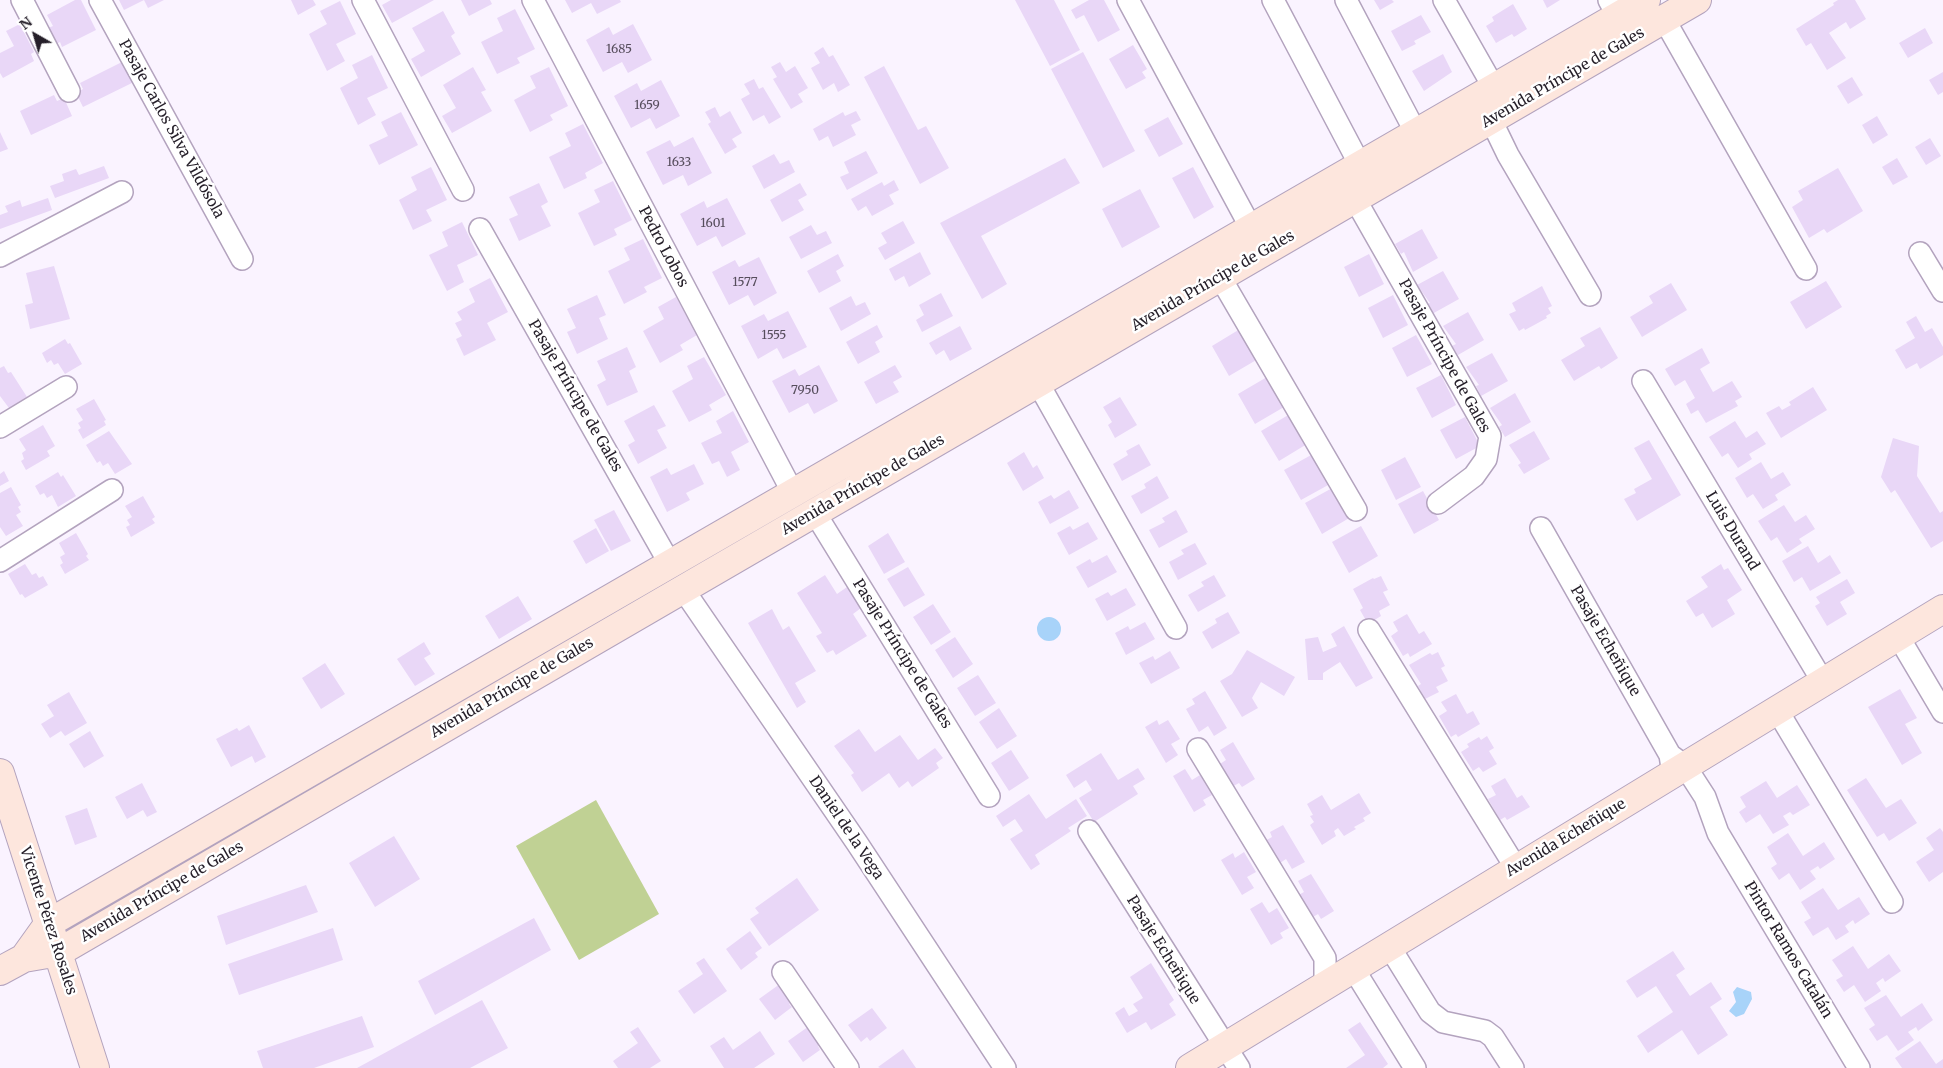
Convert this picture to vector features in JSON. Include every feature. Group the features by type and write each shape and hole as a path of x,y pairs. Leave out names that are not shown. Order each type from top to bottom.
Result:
{"main road":[{"name":"Avenida Príncipe de Gales","path":"24,958 50,923 1636,6 1697,0"},
{"name":"Avenida Príncipe de Gales","path":"0,971 24,958 59,952 1491,120 1636,6"},
{"name":"Avenida Echeñique","path":"1190,1068 1232,1057 1337,971 1389,946 1516,868 1676,764 1777,710 1943,609"},
{"name":"Vicente Pérez Rosales","path":"0,773 50,923 95,1068"}],"street":[{"path":"22,0 69,91"},
{"name":"Pasaje Carlos Silva Vildósola","path":"100,0 242,259"},
{"path":"364,0 463,190"},
{"name":"Pedro Lobos","path":"533,0 793,493"},
{"path":"1128,0 1251,228"},
{"path":"1273,0 1360,165"},
{"path":"1346,0 1416,133"},
{"path":"1444,0 1494,88"},
{"path":"1636,6 1806,269"},
{"path":"1491,120 1508,154 1590,295"},
{"path":"0,256 122,192"},
{"name":"Pasaje Príncipe de Gales","path":"1355,199 1490,436 1486,458 1474,476 1438,503"},
{"name":"Pasaje Príncipe de Gales","path":"480,229 670,564"},
{"path":"1920,253 1943,291"},
{"path":"1220,277 1356,510"},
{"name":"Luis Durand","path":"1643,380 1823,682"},
{"path":"1038,383 1176,628"},
{"path":"0,427 66,386"},
{"path":"0,561 112,490"},
{"name":"Pasaje Príncipe de Gales","path":"815,513 989,796"},
{"name":"Pasaje Echeñique","path":"1541,528 1676,764"},
{"name":"Daniel de la Vega","path":"683,590 856,843 1005,1068"},
{"path":"1368,630 1516,868"},
{"path":"1898,636 1943,712"},
{"path":"1777,710 1892,902"},
{"path":"1198,749 1337,971 1415,1068"},
{"name":"Pintor Ramos Catalán","path":"1676,764 1704,797 1718,833 1859,1068"},
{"name":"Pasaje Echeñique","path":"1089,831 1232,1057"},
{"path":"1389,946 1430,1012 1443,1022 1485,1031 1493,1037 1513,1068"},
{"path":"783,972 848,1068"}],"green space":[{"path":"596,800 659,914 579,960 516,846"}],"water":[{"path":"1049,617 1057,621 1061,629 1057,637 1049,641 1041,637 1037,629 1041,621"},
{"path":"1737,987 1751,992 1752,999 1744,1014 1736,1017 1729,1011 1736,1002 1733,992"}],"building":[{"path":"75,0 81,0 96,30 62,47 60,42 56,44 48,28 53,26 47,15"},
{"path":"119,0 144,0 124,10"},
{"path":"144,0 164,0 148,8"},
{"path":"291,0 313,0 316,5 298,15"},
{"path":"391,0 434,0 392,23 382,5"},
{"path":"461,0 490,0 492,4 469,16"},
{"path":"565,0 620,0 621,2 597,14 591,3 572,13"},
{"path":"1015,0 1054,0 1080,50 1050,66"},
{"path":"1089,0 1104,0 1120,30 1098,42 1084,15 1076,19 1071,10"},
{"path":"1374,0 1392,0 1394,2 1380,10"},
{"path":"1543,0 1560,0 1547,8"},
{"path":"1838,0 1855,0 1866,19 1850,29 1846,22 1829,33 1846,58 1827,70 1811,43 1806,46 1796,29 1834,5 1833,3"},
{"path":"340,1 356,34 336,44 345,61 327,71 309,34 327,24 320,11"},
{"path":"1513,4 1527,29 1514,37 1512,34 1496,43 1486,26 1494,21 1492,17"},
{"path":"515,9 535,49 517,58 520,63 497,74 481,42 503,31 497,18"},
{"path":"443,11 455,33 451,36 461,54 421,77 411,59 425,51 412,28"},
{"path":"1421,15 1431,32 1414,41 1416,44 1402,51 1391,31"},
{"path":"20,24 34,52 31,54 34,61 3,78 0,73 0,53 14,46 6,31"},
{"path":"633,24 652,60 628,73 622,62 603,72 586,40 609,27 613,35"},
{"path":"1925,28 1933,43 1908,58 1899,43"},
{"path":"1133,45 1147,69 1142,72 1146,78 1126,89 1109,59"},
{"path":"823,47 829,57 833,55 850,85 838,92 834,83 823,90 811,68 820,63 814,53"},
{"path":"1083,52 1135,151 1103,168 1051,69"},
{"path":"1443,54 1452,72 1424,91 1412,71"},
{"path":"372,55 388,88 367,98 376,115 358,125 340,88 358,78 352,65"},
{"path":"124,61 134,82 83,107 76,93 83,89 80,83"},
{"path":"780,62 786,72 795,66 808,88 798,94 803,102 791,109 773,79 777,77 771,67"},
{"path":"884,66 918,130 926,126 949,168 920,184 864,77"},
{"path":"473,67 486,90 481,92 492,111 452,133 442,116 456,108 443,85"},
{"path":"549,67 568,106 550,115 553,120 530,132 514,100 536,88 530,76"},
{"path":"1943,72 1943,92 1938,95 1929,80"},
{"path":"1852,77 1863,95 1848,104 1837,86"},
{"path":"754,79 759,89 763,87 781,117 769,124 764,115 753,121 741,99 750,94 744,84"},
{"path":"661,80 680,116 656,129 650,118 631,128 614,96 637,83 641,91"},
{"path":"54,95 57,101 64,98 72,116 31,135 20,111"},
{"path":"715,107 720,117 730,111 742,133 732,139 737,147 725,154 708,124 711,122 705,112"},
{"path":"856,111 861,120 851,125 856,135 833,147 828,136 819,141 813,129 843,112 845,116"},
{"path":"401,112 418,145 379,165 369,145 388,136 381,122"},
{"path":"1877,116 1888,135 1873,144 1862,125"},
{"path":"1168,117 1183,144 1159,157 1144,130"},
{"path":"583,124 603,163 585,173 587,178 564,189 549,157 571,146 565,133"},
{"path":"0,132 8,149 0,152"},
{"path":"693,137 712,173 688,186 683,175 663,185 646,152 670,140 674,147"},
{"path":"1930,138 1941,156 1926,165 1915,147"},
{"path":"866,151 878,173 847,190 840,177 849,173 844,162"},
{"path":"774,154 780,164 789,160 795,172 764,189 752,166"},
{"path":"1065,158 1080,183 981,236 1007,284 982,299 940,223"},
{"path":"1897,158 1908,177 1893,185 1882,167"},
{"path":"104,166 109,178 55,198 50,186 64,181 62,174 76,169 79,175"},
{"path":"431,167 447,200 426,210 432,221 413,230 399,200 417,190 411,177"},
{"path":"1193,167 1214,207 1194,219 1172,178"},
{"path":"1838,168 1863,211 1827,233 1824,229 1809,238 1792,207 1803,200 1798,191"},
{"path":"894,180 899,190 889,195 894,204 872,216 866,206 858,211 851,199 882,182 884,186"},
{"path":"613,181 632,220 614,229 617,235 594,246 578,213 600,202 594,190"},
{"path":"539,183 548,202 541,206 551,226 519,241 509,219 518,215 509,197"},
{"path":"800,183 807,195 798,200 804,210 782,222 770,200"},
{"path":"1140,189 1160,227 1122,248 1102,209"},
{"path":"48,198 52,210 0,229 0,215 8,212 5,206 20,200 22,207"},
{"path":"727,198 746,234 722,247 716,236 697,246 680,214 704,201 707,208"},
{"path":"903,221 915,243 885,260 878,248 887,243 881,233"},
{"path":"462,222 478,255 457,265 464,282 447,291 429,255 448,246 442,232"},
{"path":"811,225 817,235 826,231 832,243 801,259 789,237"},
{"path":"1422,229 1438,258 1413,272 1404,252 1401,254 1395,244"},
{"path":"643,239 662,278 644,287 647,292 624,304 608,271 630,260 624,248"},
{"path":"920,252 931,274 909,287 904,276 895,281 889,269"},
{"path":"838,254 844,266 836,271 841,281 819,293 807,271"},
{"path":"1369,254 1384,284 1359,297 1344,267"},
{"path":"759,257 777,293 754,306 748,295 729,305 712,272 735,260 739,267"},
{"path":"54,266 70,319 30,329 25,305 33,303 26,273"},
{"path":"1443,271 1459,299 1432,314 1427,304 1430,303 1417,285"},
{"path":"490,278 508,312 487,323 496,340 464,356 456,339 462,336 455,323 462,320 457,312 475,302 469,289"},
{"path":"1826,281 1842,307 1806,329 1790,302"},
{"path":"1671,283 1687,310 1642,337 1630,317 1653,303 1649,296"},
{"path":"1542,286 1552,306 1548,308 1551,313 1546,316 1547,318 1525,330 1524,328 1519,331 1509,314 1516,311 1512,303"},
{"path":"941,293 953,316 922,332 916,320 924,315 919,305"},
{"path":"597,295 606,315 599,318 608,339 577,354 567,332 576,328 567,309"},
{"path":"1393,295 1408,325 1383,338 1368,308"},
{"path":"851,296 856,306 865,302 871,314 841,331 829,308"},
{"path":"676,297 697,335 680,345 683,350 660,363 643,331 664,319 658,307"},
{"path":"788,311 807,347 783,359 777,348 758,359 741,326 764,314 768,321"},
{"path":"1468,312 1484,340 1458,355 1452,346 1456,344 1443,326"},
{"path":"1916,316 1925,332 1932,328 1943,347 1943,355 1920,369 1917,363 1906,369 1895,350 1915,338 1906,322"},
{"path":"877,325 883,337 875,342 880,352 858,364 846,342"},
{"path":"960,326 972,349 950,361 944,350 936,355 929,343"},
{"path":"1600,327 1618,358 1601,369 1599,366 1574,381 1561,360 1585,346 1580,338"},
{"path":"1240,329 1258,359 1229,376 1212,346"},
{"path":"1416,335 1432,364 1407,377 1392,348"},
{"path":"65,339 68,344 70,343 82,364 65,374 58,363 54,365 51,360 47,363 42,353"},
{"path":"627,347 636,367 629,371 638,392 607,406 597,385 606,380 597,361"},
{"path":"1702,348 1710,363 1700,369 1713,392 1732,381 1742,397 1735,401 1738,406 1706,423 1698,410 1691,414 1686,404 1695,398 1685,380 1675,386 1665,369"},
{"path":"1492,353 1508,381 1481,396 1476,386 1479,385 1466,367"},
{"path":"704,357 726,395 709,405 712,410 689,422 672,391 693,379 687,366"},
{"path":"819,365 838,401 814,414 808,403 789,413 772,381 795,369 799,376"},
{"path":"895,365 902,377 893,382 899,392 876,404 864,382"},
{"path":"4,366 8,373 11,372 27,397 9,408 0,396 0,368"},
{"path":"1441,375 1456,405 1432,418 1416,388"},
{"path":"1267,377 1284,407 1255,424 1238,394"},
{"path":"1813,387 1827,410 1781,438 1766,413 1779,406 1782,410 1791,405 1789,402"},
{"path":"1515,393 1531,422 1505,437 1499,427 1502,425 1490,408"},
{"path":"1120,397 1137,425 1115,438 1108,425 1112,422 1103,407"},
{"path":"94,399 106,420 104,421 106,425 83,439 78,430 81,428 78,423 83,420 76,409"},
{"path":"654,405 666,426 657,430 667,448 638,464 628,445 635,441 624,421"},
{"path":"733,411 749,442 731,452 740,470 727,477 719,461 712,464 701,443 722,433 716,421"},
{"path":"1290,414 1307,444 1279,461 1261,431"},
{"path":"1465,417 1480,446 1456,459 1440,430"},
{"path":"1735,421 1746,438 1757,431 1766,444 1749,454 1752,459 1738,468 1728,453 1722,457 1709,437"},
{"path":"43,425 55,446 47,451 50,456 26,470 21,461 24,459 22,453 26,450 19,439"},
{"path":"109,431 132,464 115,474 108,463 103,466 100,461 97,463 86,445"},
{"path":"1534,431 1550,459 1524,474 1518,465 1521,463 1509,445"},
{"path":"1893,438 1919,446 1917,476 1940,513 1943,511 1943,541 1931,548 1895,490 1891,493 1881,477"},
{"path":"1649,440 1681,495 1637,521 1624,499 1636,493 1634,489 1652,479 1634,448"},
{"path":"1139,444 1151,465 1122,481 1113,464 1128,455 1126,451"},
{"path":"1024,452 1033,468 1037,465 1044,478 1023,491 1007,463"},
{"path":"1313,454 1330,484 1301,500 1284,470"},
{"path":"1405,457 1421,487 1396,500 1381,470"},
{"path":"1761,462 1771,479 1783,472 1791,485 1775,495 1778,500 1763,509 1753,494 1747,498 1735,478"},
{"path":"694,464 704,484 686,493 690,500 667,512 650,477 667,468 671,475"},
{"path":"4,471 9,481 0,486 0,474"},
{"path":"58,472 61,477 63,475 76,496 58,507 52,495 47,498 44,493 40,495 35,486"},
{"path":"1157,476 1169,498 1141,514 1131,496 1146,488 1144,484"},
{"path":"11,487 21,505 18,507 21,512 16,515 23,526 6,536 0,527 0,493"},
{"path":"1334,487 1351,517 1322,534 1305,503"},
{"path":"1069,490 1079,508 1050,524 1038,502 1051,495 1054,499"},
{"path":"1423,491 1439,520 1414,534 1398,504"},
{"path":"143,496 155,517 152,519 155,523 131,537 126,527 130,525 127,520 132,517 125,506"},
{"path":"1784,505 1795,522 1806,515 1815,529 1799,539 1802,543 1787,553 1777,537 1771,541 1758,521"},
{"path":"614,510 631,541 611,551 594,520"},
{"path":"1176,510 1188,532 1159,548 1149,530 1165,522 1162,518"},
{"path":"1088,522 1098,539 1069,555 1057,533 1070,526 1073,530"},
{"path":"1361,526 1378,556 1349,573 1332,542"},
{"path":"596,528 609,551 586,564 573,541"},
{"path":"76,533 88,554 86,556 89,560 65,574 60,565 63,563 60,557 65,554 59,543"},
{"path":"888,533 905,562 884,574 868,546"},
{"path":"1195,543 1207,564 1178,580 1169,562 1184,554 1181,550"},
{"path":"1808,546 1818,563 1830,555 1841,573 1810,591 1802,577 1794,582 1782,561"},
{"path":"1107,555 1117,572 1088,588 1076,567 1090,559 1092,563"},
{"path":"25,564 32,575 36,573 39,578 43,576 48,585 25,598 22,594 20,595 8,574"},
{"path":"1721,564 1724,570 1728,568 1742,590 1727,600 1735,614 1712,628 1703,613 1696,617 1686,601 1708,587 1701,577"},
{"path":"908,567 925,595 904,607 887,579"},
{"path":"825,575 837,594 847,587 861,608 853,614 867,636 836,655 833,650 827,653 816,636 822,633 797,593"},
{"path":"1214,575 1226,596 1198,612 1188,595 1204,586 1201,582"},
{"path":"1381,576 1388,590 1383,592 1390,605 1379,611 1381,616 1368,624 1360,610 1363,608 1353,589 1373,578"},
{"path":"1847,579 1855,593 1840,602 1847,614 1827,626 1815,606 1820,603 1816,597"},
{"path":"1126,588 1136,605 1107,621 1095,599 1108,592 1111,596"},
{"path":"518,596 532,619 499,639 485,616"},
{"path":"933,604 951,632 931,645 913,617"},
{"path":"772,609 783,630 789,626 816,671 795,683 806,702 797,708 748,623"},
{"path":"1228,612 1240,633 1212,649 1202,632 1217,623 1215,619"},
{"path":"1407,614 1419,634 1424,631 1432,644 1410,657 1408,653 1403,656 1391,636 1398,631 1393,622"},
{"path":"1145,622 1155,639 1126,655 1115,633 1128,626 1130,630"},
{"path":"1344,626 1373,678 1356,687 1340,662 1323,673 1323,680 1308,680 1305,639 1318,637 1323,652 1337,646 1331,634"},
{"path":"955,637 973,664 953,678 935,650"},
{"path":"424,642 431,654 424,658 435,674 415,686 397,659"},
{"path":"1247,650 1295,677 1284,696 1261,682 1252,698 1258,708 1242,717 1220,681 1232,674"},
{"path":"1170,651 1180,668 1151,684 1139,663 1153,656 1155,660"},
{"path":"1438,652 1445,666 1441,668 1448,681 1436,687 1439,692 1425,699 1418,686 1421,684 1409,665 1430,653 1432,655"},
{"path":"325,663 345,694 321,709 302,678"},
{"path":"978,675 996,703 975,716 957,688"},
{"path":"1900,689 1917,718 1905,724 1922,753 1902,765 1868,707"},
{"path":"1205,691 1227,728 1214,736 1208,726 1199,732 1186,709 1195,704 1192,699"},
{"path":"69,692 87,723 65,736 61,731 50,738 41,724 54,716 47,705"},
{"path":"1456,694 1467,714 1473,711 1480,724 1458,737 1456,734 1451,737 1439,716 1447,711 1441,702"},
{"path":"999,708 1017,736 997,749 979,722"},
{"path":"1157,720 1159,725 1168,720 1180,739 1171,744 1178,755 1166,763 1145,727"},
{"path":"249,725 266,757 255,763 252,756 231,767 216,739 237,728 239,731"},
{"path":"859,729 875,752 900,735 918,760 935,748 943,758 936,763 939,768 912,787 908,781 899,788 889,773 862,792 851,775 854,773 834,746"},
{"path":"90,731 104,756 84,768 69,744"},
{"path":"1487,736 1494,748 1489,751 1497,764 1483,772 1479,767 1473,771 1461,752 1469,747 1467,744 1479,737 1481,740"},
{"path":"1233,742 1255,779 1242,787 1239,783 1230,788 1217,766 1226,760 1220,750"},
{"path":"1011,750 1029,778 1009,791 991,763"},
{"path":"1101,753 1118,780 1138,768 1145,779 1133,786 1138,794 1094,822 1079,798 1092,790 1086,780 1074,788 1066,775"},
{"path":"1185,769 1192,780 1200,775 1212,795 1203,800 1206,805 1194,812 1173,776"},
{"path":"1505,778 1517,798 1522,795 1530,807 1507,820 1505,817 1500,820 1488,799 1496,795 1491,786"},
{"path":"1866,778 1886,808 1901,799 1917,823 1889,841 1884,833 1877,837 1847,790"},
{"path":"1766,781 1777,798 1797,785 1810,805 1793,815 1790,812 1783,816 1789,825 1773,834 1760,814 1746,823 1739,812 1746,807 1740,797"},
{"path":"142,783 157,812 147,817 143,810 127,819 115,797"},
{"path":"1359,793 1371,813 1363,818 1365,821 1354,827 1356,829 1344,836 1338,828 1334,831 1336,836 1322,845 1310,825 1314,822 1310,816 1313,815 1307,804 1322,795 1331,810"},
{"path":"1029,794 1046,819 1076,799 1087,816 1068,828 1071,831 1035,855 1040,864 1031,870 1010,839 1023,831 1015,819 1003,827 996,816"},
{"path":"87,808 97,837 75,845 65,816"},
{"path":"1283,825 1305,862 1292,869 1286,859 1277,865 1263,842 1272,837 1270,832"},
{"path":"1940,828 1943,832 1943,872 1929,882 1916,862 1934,850 1926,838"},
{"path":"1788,833 1803,856 1824,842 1835,859 1820,869 1818,866 1810,871 1816,879 1800,890 1789,873 1779,880 1771,868 1777,864 1767,847"},
{"path":"394,836 420,879 375,907 349,863"},
{"path":"1244,852 1256,872 1247,877 1254,888 1242,895 1221,860 1233,853 1235,858"},
{"path":"1311,874 1334,911 1321,919 1318,914 1308,920 1295,897 1304,892 1298,881"},
{"path":"797,878 819,910 769,946 750,919 759,913 755,908"},
{"path":"306,885 318,912 226,945 217,916"},
{"path":"1823,888 1838,910 1859,897 1870,914 1855,924 1853,920 1845,926 1849,932 1836,940 1828,927 1813,936 1804,922 1811,918 1801,902"},
{"path":"1262,902 1269,913 1277,908 1289,928 1280,933 1283,938 1271,945 1250,909"},
{"path":"534,918 551,950 435,1015 418,981"},
{"path":"333,928 343,960 239,995 228,964"},
{"path":"750,931 762,948 755,953 758,957 741,970 726,949"},
{"path":"1853,946 1868,969 1889,954 1901,971 1885,982 1883,978 1876,983 1881,991 1865,1002 1854,985 1844,992 1836,980 1843,976 1832,960"},
{"path":"1673,951 1685,969 1676,975 1690,996 1711,982 1722,999 1710,1007 1728,1035 1698,1055 1682,1030 1648,1053 1637,1036 1673,1012 1656,986 1637,998 1626,981"},
{"path":"704,958 727,991 694,1014 678,991 703,974 696,963"},
{"path":"1151,963 1174,1000 1169,1004 1176,1015 1151,1030 1146,1022 1127,1033 1115,1013 1124,1007 1129,1016 1138,1011 1133,1004 1143,998 1130,977"},
{"path":"784,981 796,999 789,1004 792,1007 775,1020 759,999"},
{"path":"1886,995 1901,1017 1922,1003 1933,1020 1918,1031 1916,1027 1908,1032 1914,1040 1898,1051 1887,1035 1877,1041 1869,1029 1875,1025 1864,1008"},
{"path":"482,1000 508,1048 470,1068 357,1068"},
{"path":"872,1008 887,1028 870,1041 867,1037 861,1042 848,1025"},
{"path":"362,1016 374,1047 314,1068 263,1068 257,1051"},
{"path":"1360,1022 1388,1064 1383,1068 1346,1068 1365,1055 1348,1030"},
{"path":"812,1024 825,1041 818,1046 820,1050 803,1062 788,1041"},
{"path":"638,1027 661,1061 650,1068 618,1068 613,1061 638,1043 630,1032"},
{"path":"760,1031 775,1054 754,1068 724,1068 710,1046 724,1037 733,1050"},
{"path":"1920,1041 1936,1064 1943,1059 1943,1068 1902,1068 1895,1058"},
{"path":"903,1049 916,1068 878,1067"}]}
